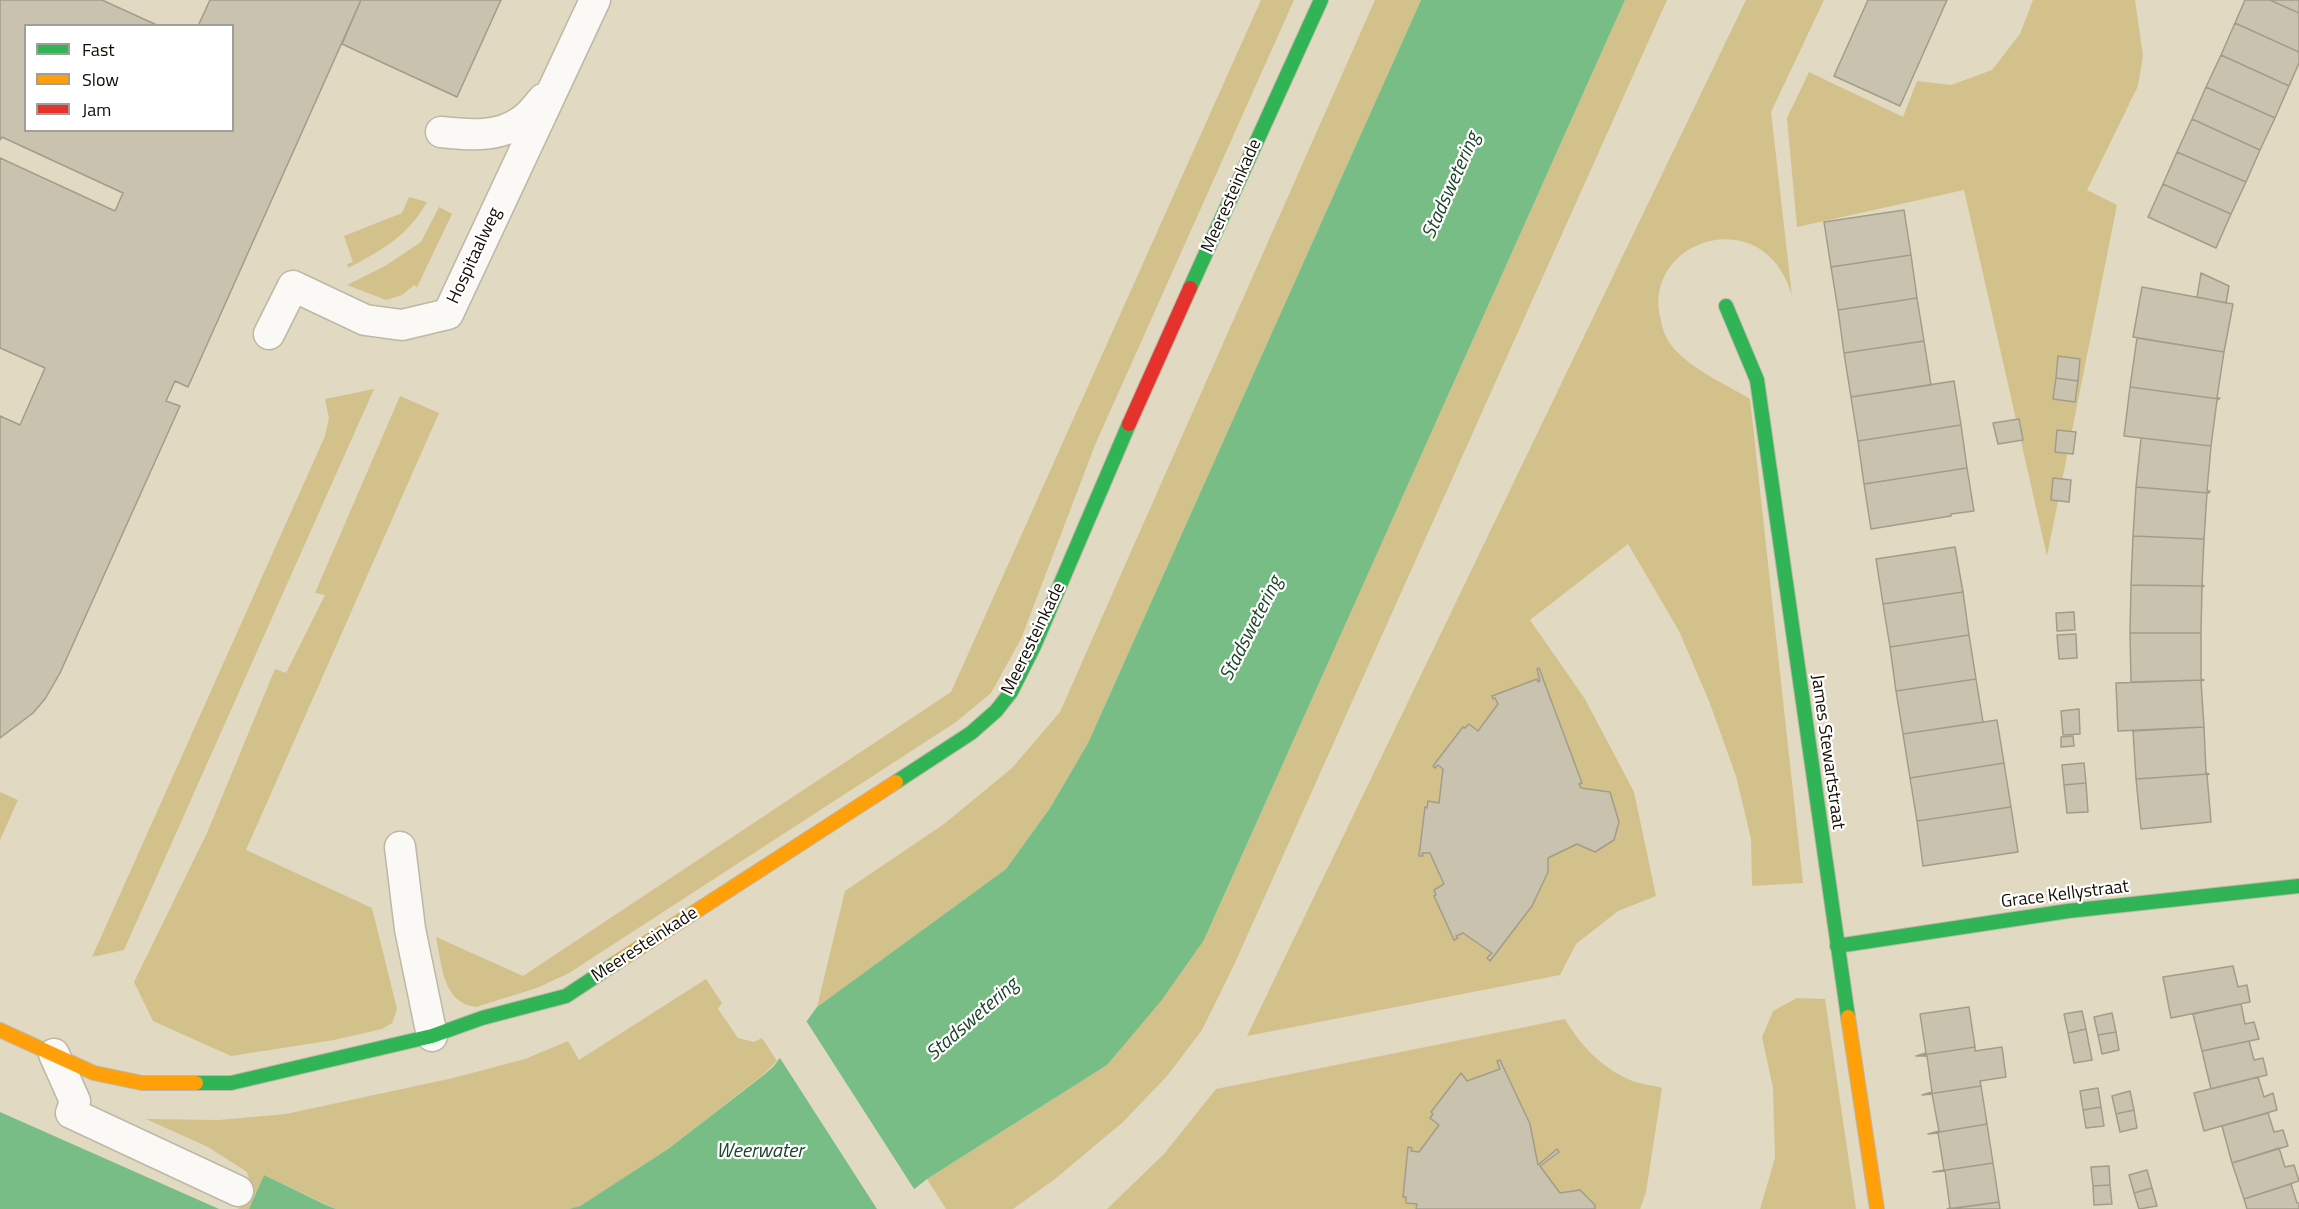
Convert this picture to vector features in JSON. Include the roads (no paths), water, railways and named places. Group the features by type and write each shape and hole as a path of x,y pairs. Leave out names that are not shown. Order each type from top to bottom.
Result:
{"street":[{"name":"Meeresteinkade","path":"0,1030 94,1073 142,1083 231,1083 432,1036 482,1018 566,996 971,733 996,711 1011,692 1034,646 1156,362 1321,0"},
{"name":"James Stewartstraat","path":"1726,306 1757,380 1837,946 1877,1209"},
{"name":"Grace Kellystraat","path":"1837,946 2068,910 2299,886"}],"lane":[{"name":"Hospitaalweg","path":"269,334 293,286 364,320 402,326 448,314 595,0"},
{"path":"441,132 469,135 503,132 524,120 556,85"},
{"path":"400,847 410,929 432,1036"},
{"path":"54,1054 75,1101 71,1113 238,1191"}],"water":[{"path":"1421,0 1625,0 1204,940 1161,1001 1107,1065 927,1179 889,1209 569,1209 580,1206 668,1149 765,1074 774,1066 817,1007 1006,869 1050,808 1088,743"},
{"path":"0,1112 219,1209 0,1209"},
{"path":"264,1175 326,1205 336,1209 249,1209"}],"water label":[{"name":"Stadswetering","path":"1452,186"},
{"name":"Stadswetering","path":"1252,629"},
{"name":"Stadswetering","path":"973,1020"},
{"name":"Weerwater","path":"760,1152"}]}
